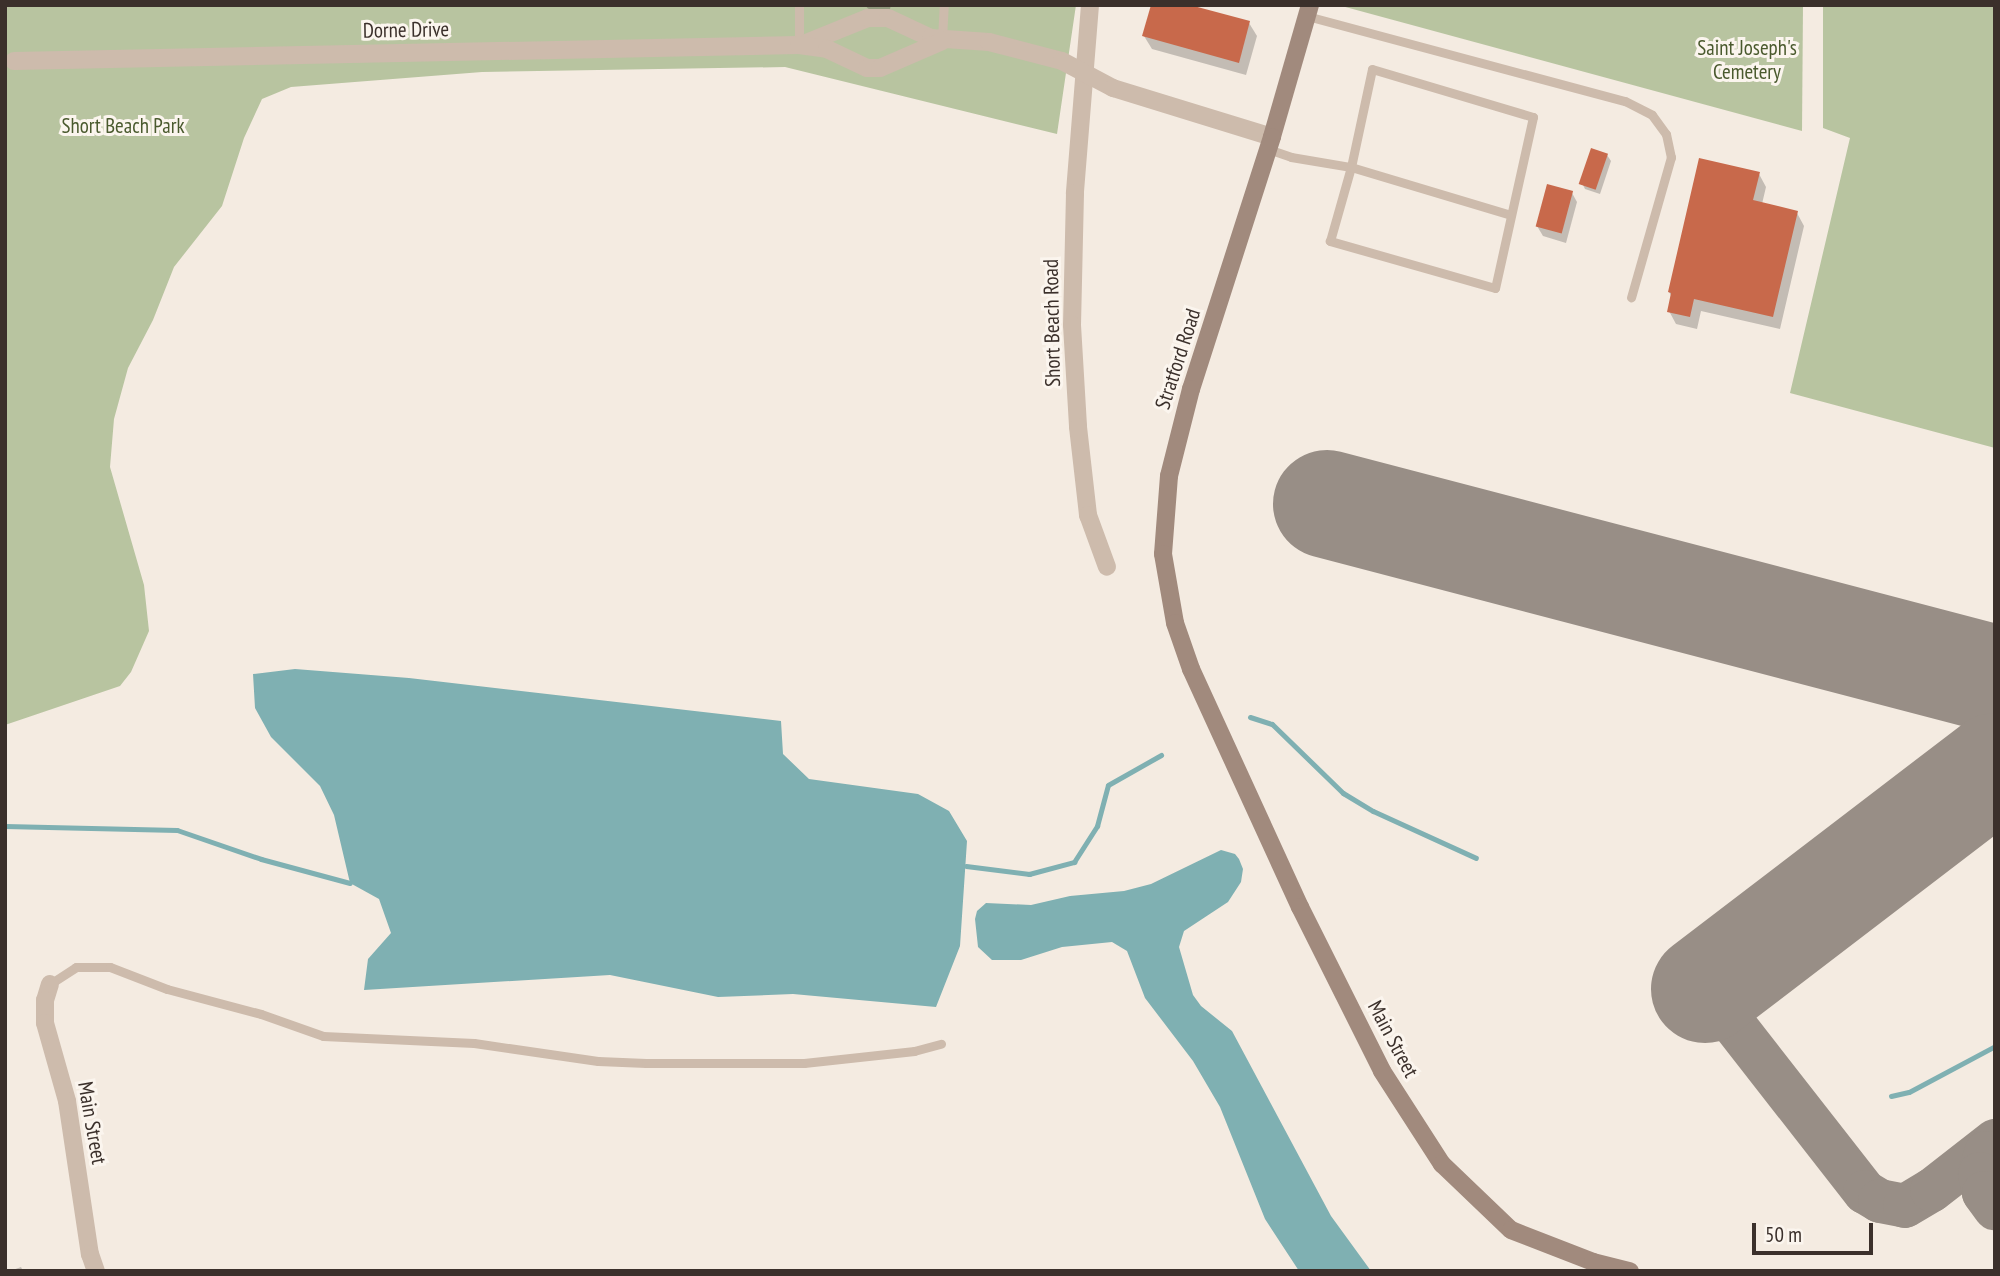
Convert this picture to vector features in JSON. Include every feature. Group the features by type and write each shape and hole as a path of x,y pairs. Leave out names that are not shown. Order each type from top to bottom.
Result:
{"main road":[{"name":"Stratford Road","path":"1218,730 1175,623 1163,554 1164,504 1182,420 1309,11"},
{"name":"Main Street","path":"1218,730 1300,907 1382,1071 1442,1164 1511,1230 1593,1262 1630,1271"}],"street":[{"name":"Short Beach Road","path":"1090,5 1074,193 1072,325 1078,427 1088,515 1107,567"},
{"name":"Dorne Drive","path":"799,46 876,17 895,21 942,41 1012,46 1062,61 1084,74"},
{"name":"Dorne Drive","path":"8,60 799,46 827,49 867,68 880,68 942,41"},
{"path":"1084,74 1270,143"},
{"name":"Main Street","path":"50,984 45,1000 46,1023 67,1101 90,1254 96,1271"}],"lane":[{"path":"799,5 799,46"},
{"path":"942,41 944,5"},
{"path":"1309,11 1625,101 1652,115 1665,134 1671,156 1632,297"},
{"path":"1373,69 1533,117 1495,288 1330,241 1351,167 1373,69"},
{"path":"1270,143 1291,157 1351,167 1511,215"},
{"path":"50,984 76,967 110,967 167,989 261,1014 323,1036 474,1043 598,1060 659,1064 804,1063 904,1052 940,1044"}],"green space":[{"name":"Short Beach Park","path":"5,5 1076,5 1057,134 785,67 482,72 291,87 262,99 244,138 222,206 174,267 153,320 128,368 114,419 110,467 144,585 149,631 131,672 120,686 5,725"},
{"name":"Saint Joseph's Cemetery","path":"1338,5 1803,5 1802,131"},
{"path":"1823,5 1995,5 1995,448 1790,393 1850,138 1823,128"}],"water":[{"path":"295,669 409,678 781,721 783,754 809,779 918,794 949,811 967,841 960,946 936,1007 793,994 718,997 610,975 364,990 368,959 391,933 379,899 350,883 334,815 320,786 271,737 255,708 253,674"},
{"path":"1221,850 1235,854 1239,859 1243,869 1241,882 1228,902 1184,931 1179,947 1193,995 1201,1006 1232,1031 1331,1216 1371,1271 1299,1271 1265,1219 1220,1107 1193,1061 1145,998 1127,951 1112,942 1062,947 1021,960 992,960 978,947 975,919 977,911 986,903 1031,905 1070,896 1124,891 1151,884"}],"building":[{"path":"1151,5 1190,5 1250,21 1239,63 1142,36"},
{"path":"1591,148 1608,154 1596,190 1579,184"},
{"path":"1699,158 1760,172 1753,200 1798,211 1773,317 1694,299 1690,317 1667,312 1671,293 1668,292"},
{"path":"1547,184 1573,191 1562,233 1536,227"}],"waterway":[{"path":"1250,717 1272,724 1343,793 1373,811 1476,858"},
{"path":"966,866 1029,874 1074,862 1097,826 1108,785 1161,755"},
{"path":"5,826 177,830 261,859 350,883"},
{"path":"1891,1096 1909,1092 1995,1046"}],"taxiway":[{"path":"1742,961 1728,1005 1732,1022 1865,1192 1880,1201 1905,1206 1932,1190 1995,1141"},
{"path":"1995,1143 1986,1153 1980,1174 1984,1193 1995,1208"}],"runway":[{"path":"1327,504 1995,679"},
{"path":"1705,989 1995,767"}]}
